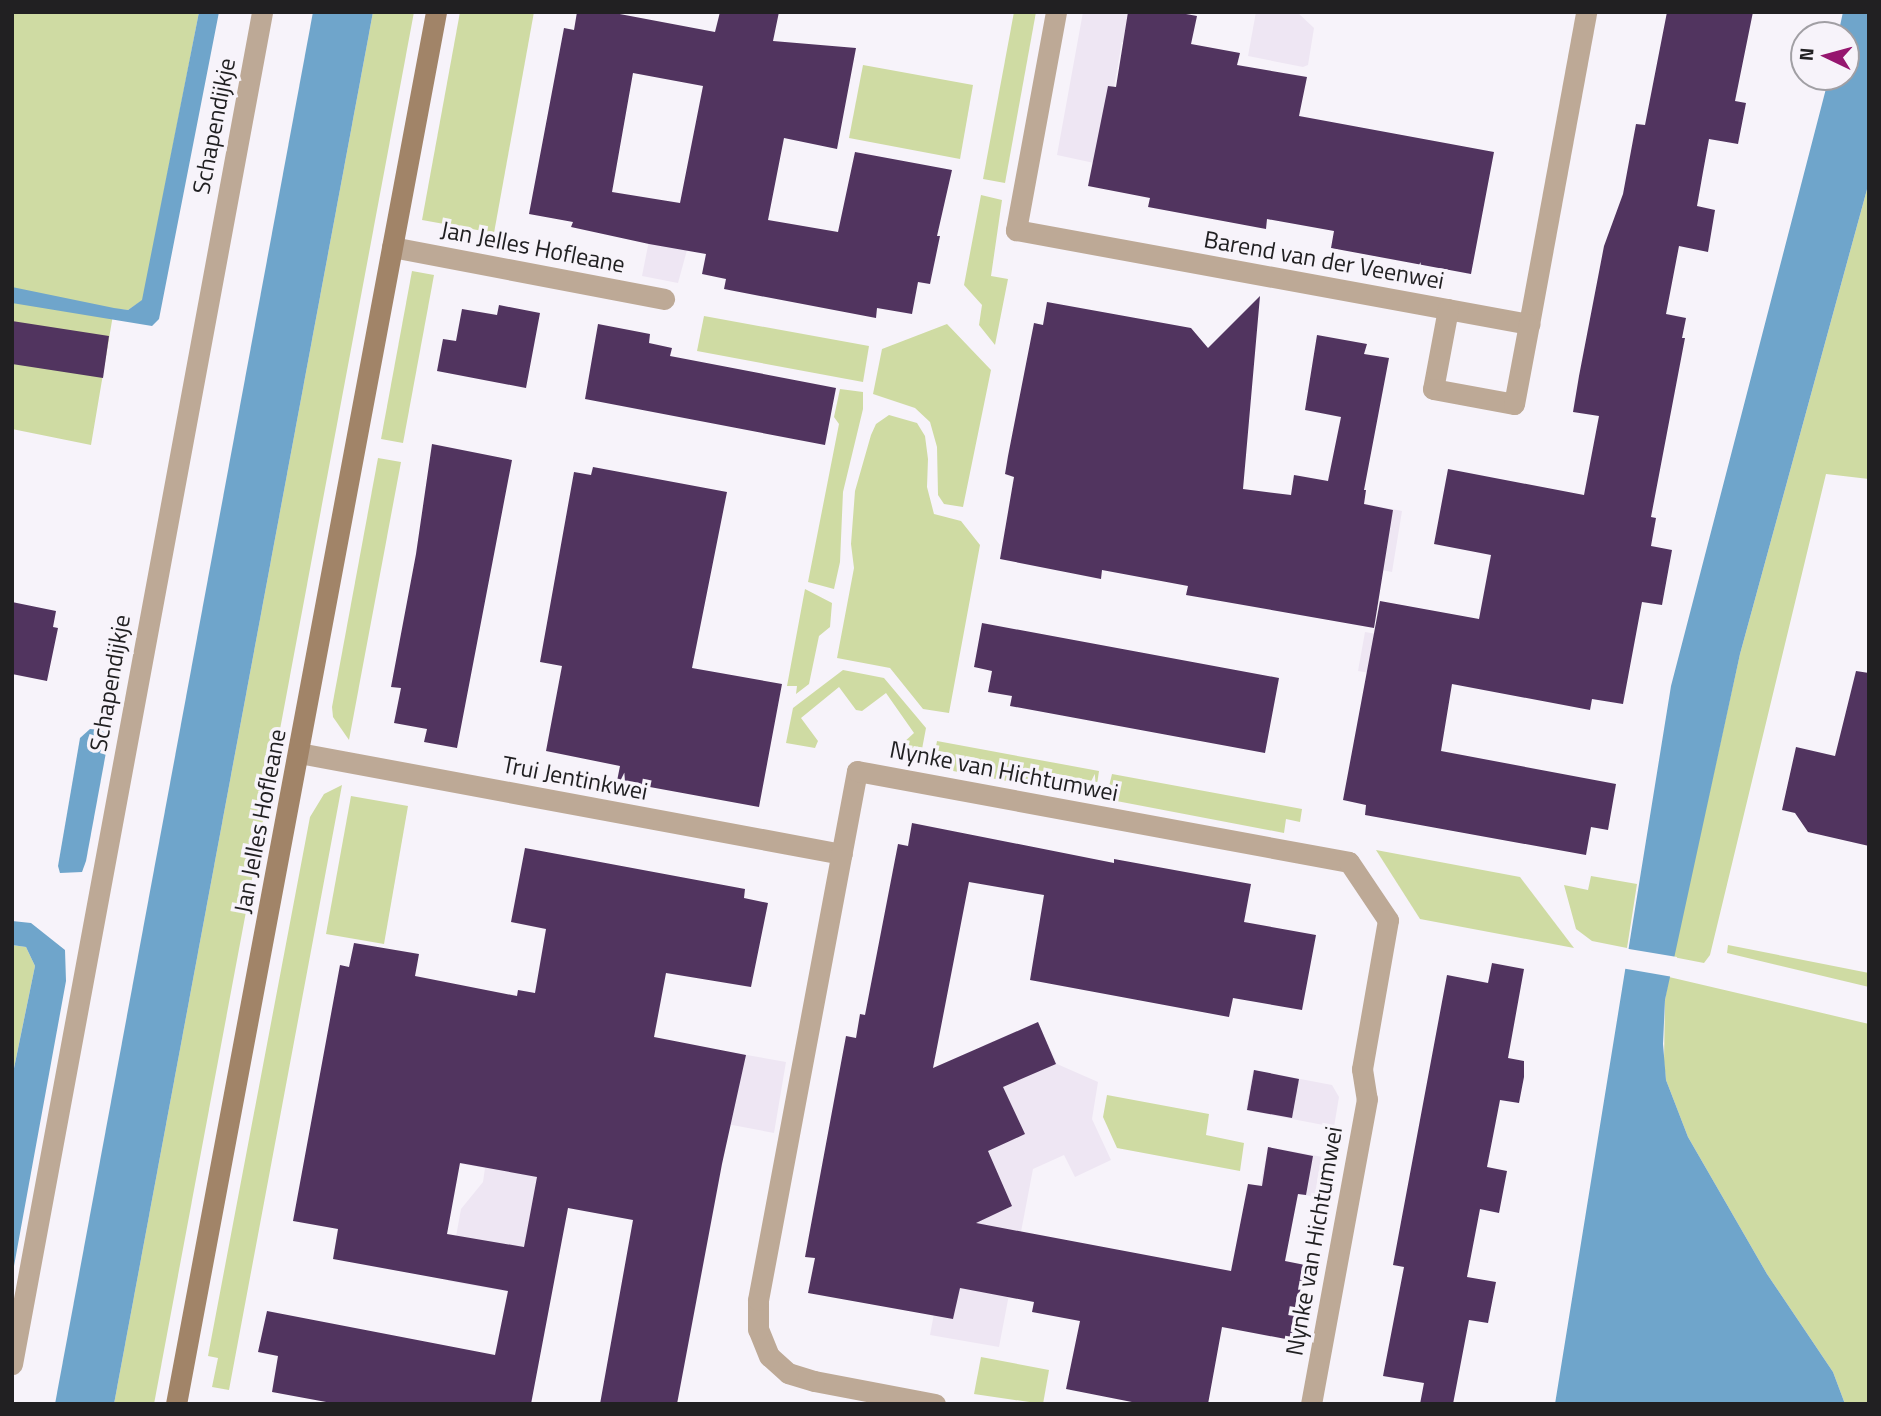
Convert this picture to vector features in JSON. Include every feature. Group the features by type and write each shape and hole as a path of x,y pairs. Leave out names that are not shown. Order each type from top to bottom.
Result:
{"street":[{"name":"Schapendijkje","path":"12,1364 262,12"},
{"name":"Jan Jelles Hofleane","path":"176,1404 436,12"},
{"name":"Barend van der Veenwei","path":"1056,12 1016,230 1529,324"},
{"path":"1448,309 1433,389 1514,404 1586,12"},
{"name":"Jan Jelles Hofleane","path":"392,247 664,299"},
{"name":"Trui Jentinkwei","path":"299,752 842,854"},
{"name":"Nynke van Hichtumwei","path":"935,1404 814,1381 789,1373 769,1356 758,1329 758,1300 857,771 1349,862 1388,920 1362,1069 1367,1099 1311,1404"}],"shaded area":[{"path":"1083,12 1174,12 1197,16 1189,54 1122,42 1114,87 1131,171 1057,155"},
{"path":"1256,12 1297,12 1314,28 1308,65 1303,67 1248,56"},
{"path":"657,200 687,250 678,283 642,276"},
{"path":"1356,502 1402,511 1392,572 1345,563"},
{"path":"1365,632 1418,641 1411,680 1358,671"},
{"path":"518,990 588,1003 649,1061 701,1047 786,1062 774,1133 605,1101 543,1203 528,1295 448,1281 461,1209 483,1182 485,1168 440,1160 506,1059"},
{"path":"1038,1022 1057,1064 1098,1082 1092,1119 1111,1160 1075,1177 1064,1155 1033,1169 999,1347 930,1335 984,1045"},
{"path":"1253,1070 1332,1085 1339,1097 1334,1127 1246,1110"},
{"path":"1268,1147 1328,1158 1321,1198 1260,1187"}],"green space":[{"path":"12,12 199,12 143,300 128,310 114,309 91,445 12,429"},
{"path":"373,12 414,12 154,1404 114,1404"},
{"path":"460,12 534,12 494,233 422,220"},
{"path":"1014,12 1036,12 1005,183 983,179"},
{"path":"863,65 973,85 960,159 849,138"},
{"path":"1869,182 1869,479 1826,474 1710,955 1704,963 1673,957 1740,654"},
{"path":"981,195 1002,200 991,276 1008,279 995,345 979,325 982,305 964,285"},
{"path":"412,271 434,275 403,443 381,439"},
{"path":"704,316 869,346 863,382 697,351"},
{"path":"947,324 991,370 963,507 944,504 938,495 937,447 930,422 915,408 873,394 882,349"},
{"path":"840,389 863,392 863,409 843,492 840,562 834,589 808,582 839,424 834,417"},
{"path":"889,415 917,423 925,436 927,487 934,514 961,521 980,545 949,713 923,709 890,668 837,658 854,568 851,544 855,491 871,435 876,424"},
{"path":"378,458 401,462 349,740 333,717 332,707"},
{"path":"805,589 832,603 830,627 819,636 809,684 796,694 797,686 787,686"},
{"path":"843,670 884,678 926,728 919,765 900,761 892,753 914,733 886,693 862,711 856,710 839,687 801,718 818,741 815,748 786,743 793,708"},
{"path":"937,741 1099,771 1095,798 932,767"},
{"path":"1112,774 1302,809 1300,822 1286,819 1284,833 1106,799"},
{"path":"342,785 229,1390 212,1387 218,1358 208,1356 310,817 324,794"},
{"path":"351,796 408,806 384,944 326,934"},
{"path":"1376,850 1520,877 1574,948 1420,919"},
{"path":"1591,876 1637,884 1627,948 1592,941 1576,929 1564,885 1588,890"},
{"path":"12,945 26,947 35,966 12,1078"},
{"path":"1728,945 1869,973 1869,987 1727,953"},
{"path":"1669,977 1869,1024 1869,1404 1845,1404 1833,1372 1767,1274 1688,1137 1666,1080 1665,1000"},
{"path":"1107,1095 1209,1114 1206,1135 1244,1143 1240,1171 1117,1148 1103,1117"},
{"path":"981,1357 1049,1370 1043,1404 974,1394"}],"water":[{"path":"199,12 219,12 159,319 152,326 12,303 12,287 128,310 142,300"},
{"path":"313,12 373,12 114,1404 55,1404"},
{"path":"1843,12 1869,12 1869,182 1740,654 1665,1000 1663,1044 1666,1080 1688,1137 1767,1274 1833,1372 1845,1404 1555,1404 1671,686 1825,91 1860,91 1860,21 1841,21"},
{"path":"90,729 101,730 109,736 86,861 82,872 60,873 58,866 80,738"},
{"path":"12,921 31,923 65,950 66,981 12,1277 12,1078 35,966 26,947 12,945"}],"pier":[{"path":"1623,948 1677,957 1673,977 1621,968"}],"building":[{"path":"577,12 609,12 715,32 720,12 779,12 773,41 856,48 837,149 784,138 768,220 838,232 855,152 952,170 937,236 940,236 930,284 918,282 912,314 877,308 876,318 724,289 726,279 702,274 706,254 571,227 573,222 529,214 564,28 574,30","holes":["633,73 703,86 680,203 612,192"]},
{"path":"1128,12 1175,12 1197,16 1191,44 1240,53 1237,65 1307,77 1299,116 1494,152 1471,274 1331,248 1334,231 1267,219 1266,229 1148,207 1150,198 1088,186 1108,86 1116,87"},
{"path":"1667,12 1753,12 1735,101 1746,103 1738,144 1709,139 1697,206 1715,210 1708,252 1679,246 1666,314 1686,318 1682,338 1685,338 1651,517 1656,518 1651,546 1672,550 1662,605 1642,602 1623,704 1592,699 1590,710 1452,684 1441,751 1616,784 1608,830 1591,827 1586,855 1365,815 1366,805 1343,800 1380,601 1479,619 1491,555 1434,544 1448,469 1584,495 1599,416 1573,412 1579,376 1604,246 1623,194 1636,124 1645,125"},
{"path":"1260,296 1243,489 1291,495 1294,475 1328,481 1341,417 1305,410 1317,335 1367,344 1364,354 1389,358 1364,490 1364,504 1393,510 1374,628 1186,595 1188,586 1102,570 1101,579 1000,559 1014,477 1005,474 1008,456 1034,323 1043,325 1047,302 1191,328 1208,348"},
{"path":"499,305 540,313 526,388 437,371 443,339 456,341 462,309 497,315"},
{"path":"12,321 109,336 103,378 12,364"},
{"path":"598,324 650,334 649,343 672,348 670,356 836,388 825,445 585,399"},
{"path":"432,444 512,460 457,748 424,742 427,729 394,723 401,688 391,687 416,554"},
{"path":"593,467 727,492 692,668 782,684 759,807 617,781 620,766 546,751 562,666 540,662 574,472 591,475"},
{"path":"12,602 56,611 53,627 58,628 47,681 12,674"},
{"path":"982,623 1279,678 1265,753 1010,706 1012,696 988,692 992,671 974,667"},
{"path":"1856,671 1869,673 1869,846 1808,832 1795,813 1782,810 1796,747 1835,756"},
{"path":"912,823 1114,863 1114,859 1251,884 1244,922 1316,935 1302,1010 1233,998 1229,1017 1030,980 1044,895 969,882 933,1068 1038,1022 1056,1064 1003,1087 1025,1134 988,1151 1012,1206 976,1223 1231,1271 1248,1184 1262,1186 1268,1147 1313,1156 1306,1195 1298,1194 1285,1261 1305,1265 1291,1340 1222,1327 1208,1404 1142,1404 1066,1389 1080,1321 1032,1312 1034,1302 960,1288 953,1319 808,1293 815,1258 805,1257 846,1036 856,1038 860,1014 865,1015 898,844 908,846"},
{"path":"525,848 745,889 744,898 768,903 751,987 666,973 654,1037 746,1055 722,1164 677,1404 600,1404 633,1220 568,1208 531,1404 337,1404 272,1392 278,1356 258,1352 267,1311 495,1355 508,1291 333,1259 338,1229 293,1221 340,965 349,967 354,943 419,954 415,976 517,996 518,990 535,993 546,929 511,922","holes":["460,1163 537,1177 524,1247 447,1234"]},
{"path":"1492,963 1524,969 1508,1058 1524,1061 1524,1077 1519,1103 1500,1100 1487,1167 1507,1171 1499,1213 1480,1209 1467,1277 1496,1282 1488,1323 1469,1320 1453,1404 1420,1404 1424,1383 1383,1376 1404,1267 1393,1265 1447,975 1488,983"},
{"path":"1254,1070 1299,1079 1292,1118 1247,1110"}]}
